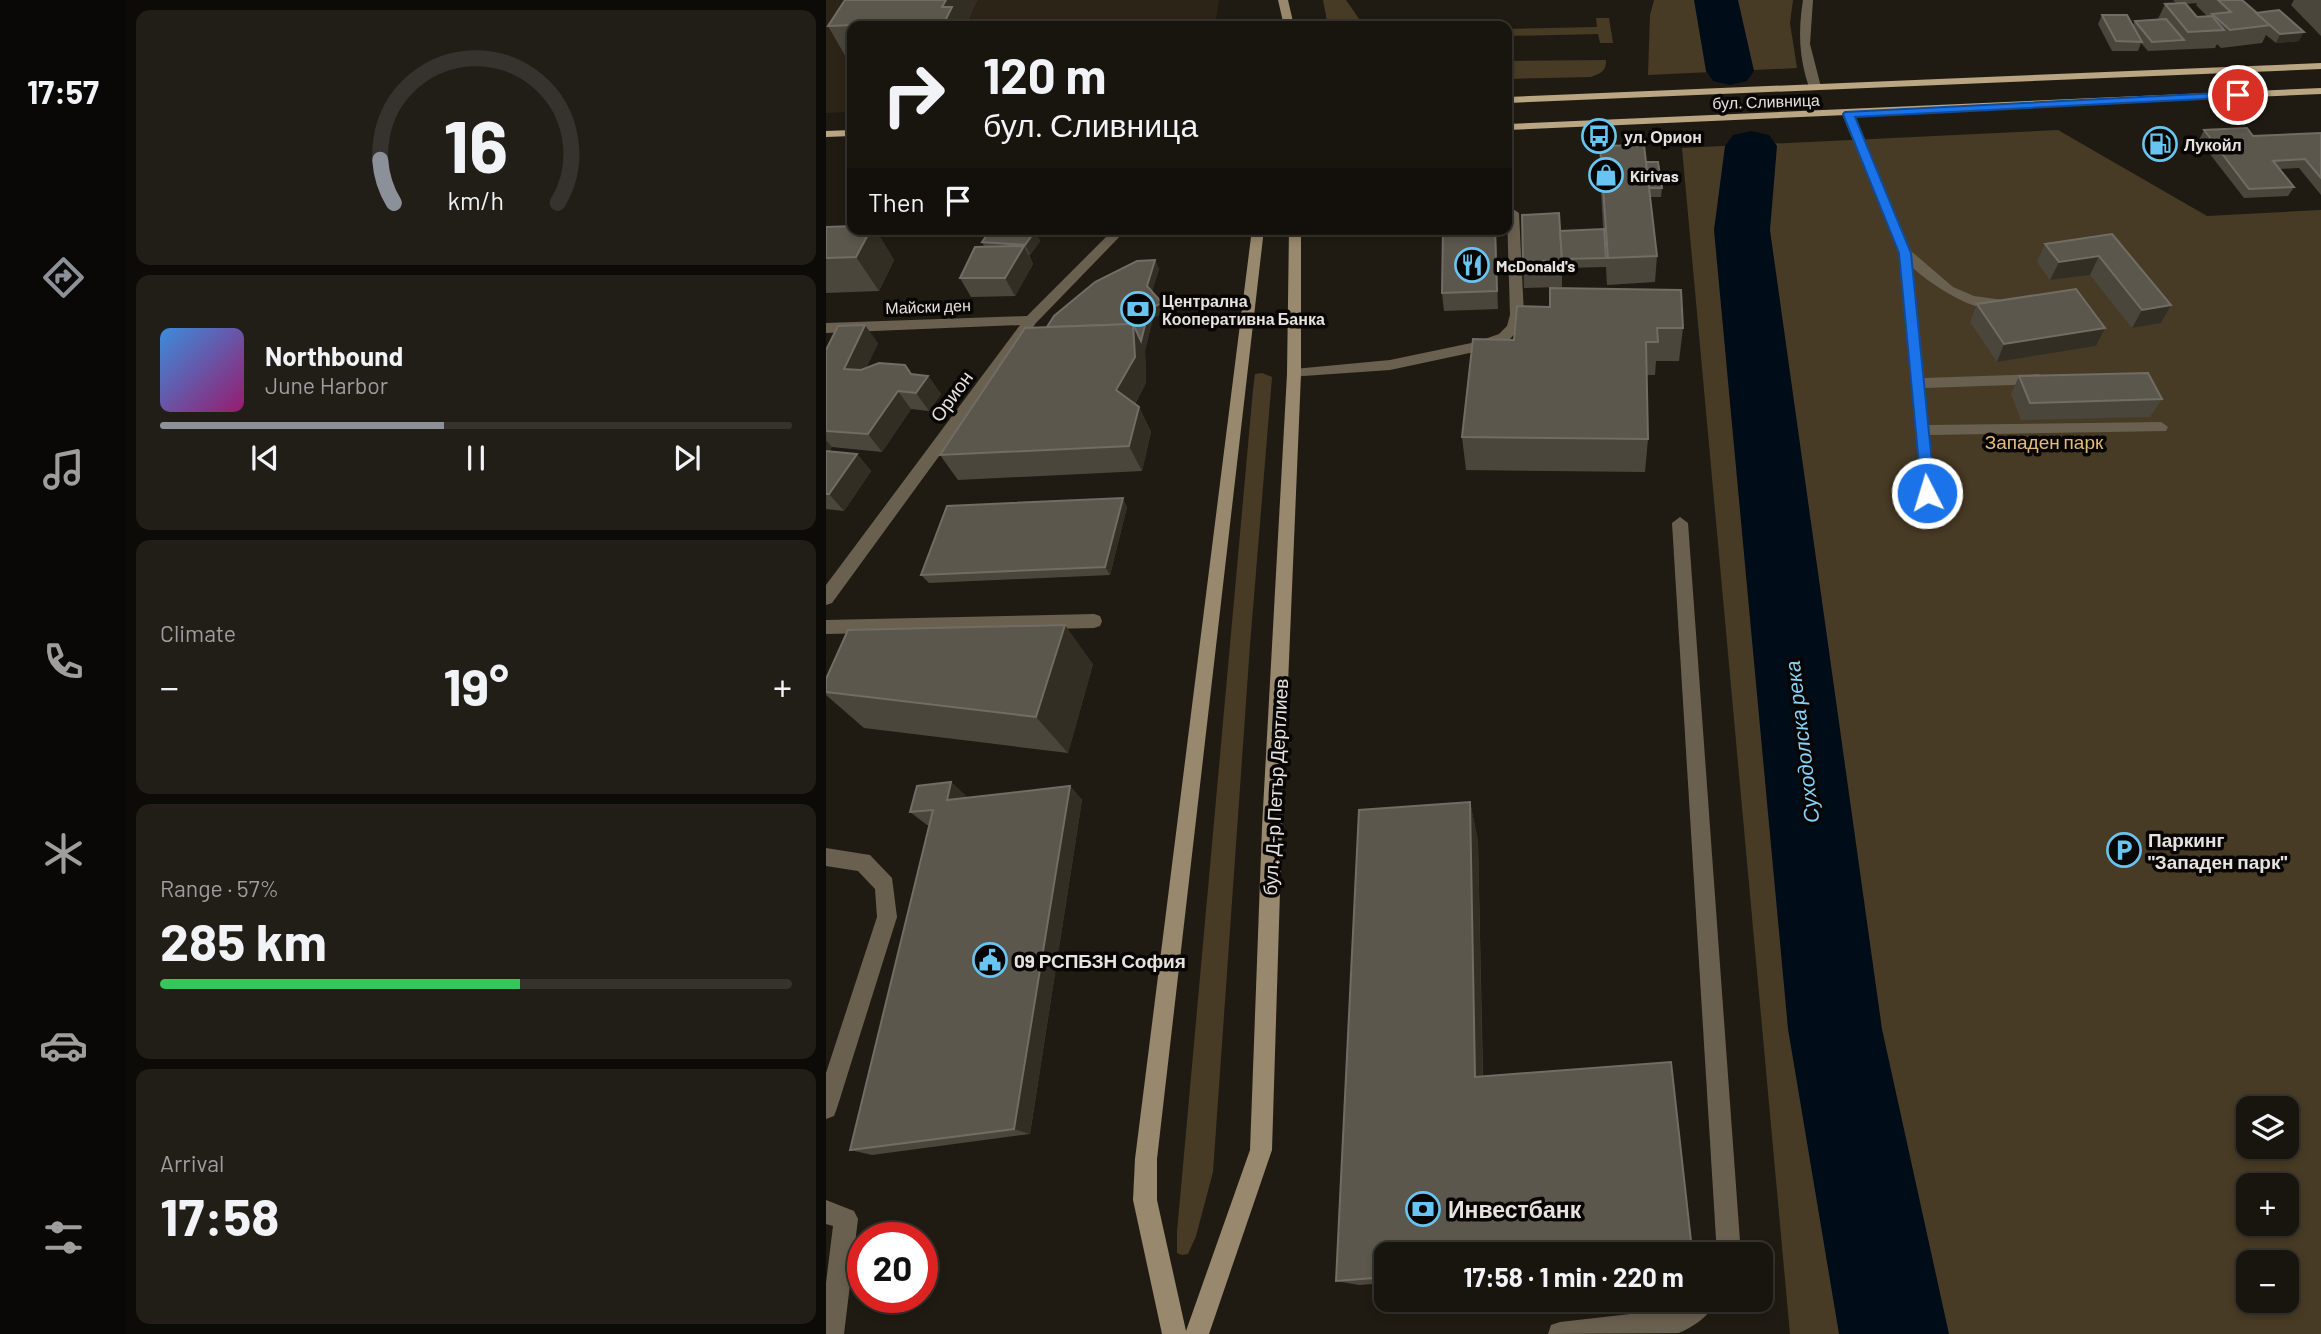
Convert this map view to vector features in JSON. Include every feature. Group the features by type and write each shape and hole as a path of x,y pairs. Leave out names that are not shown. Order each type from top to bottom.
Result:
{"main road":[{"path":"1283,0 1288,21"},
{"path":"1284,21 1286,14"},
{"name":"бул. Сливница","path":"1512,100 2321,66"},
{"name":"бул. Сливница","path":"1512,127 1849,114 2321,91"},
{"path":"826,134 847,133"},
{"path":"1174,1334 1145,1200 1146,1159 1257,235"},
{"name":"бул. Д-р Петър Дертлиев","path":"1197,1334 1261,1150 1272,827 1294,374 1295,235"}],"street":[{"path":"1808,0 1802,31 1806,63 1815,87"},
{"path":"1849,114 1905,253 1927,493"},
{"path":"1294,374 1391,365 1451,353 1504,337 1513,328 1517,315 1513,213"},
{"name":"Орион","path":"826,598 1031,320 1115,235"},
{"path":"1905,253 1934,282 1954,296 1977,303 2017,303"},
{"name":"Майски ден","path":"826,328 1031,320"},
{"path":"1917,383 2051,379"},
{"path":"1922,430 2161,427"},
{"path":"1680,523 1728,1242"},
{"path":"826,627 1094,621"},
{"path":"826,857 863,862 885,885 887,917 826,1108"},
{"path":"826,1212 846,1219 832,1334"},
{"path":"1560,1334 1679,1321 1690,1312"}],"shaded area":[{"path":"826,0 1219,0 1216,21 847,21 847,112 826,113"}],"green space":[{"path":"1323,0 1346,0 1361,21 1327,21"},
{"path":"1654,0 1793,0 1790,23 1797,68 1648,75 1650,15"},
{"path":"1596,18 1609,18 1613,43 1600,43 1598,34 1512,36 1512,29 1597,27"},
{"path":"1606,60 1602,72 1591,77 1512,79 1512,61"},
{"name":"Западен парк","path":"2058,130 2207,216 2321,210 2321,1334 1790,1334 1682,148"},
{"path":"1262,373 1272,377 1250,645 1213,1172 1196,1236 1188,1254 1182,1255 1177,1253 1177,1232 1253,390 1255,374"}],"building":[{"path":"845,0 946,0 942,7 952,7 945,21 847,21 847,25 828,26"},
{"path":"2218,0 2242,0 2271,25 2230,30 2212,14 2231,12"},
{"path":"2185,3 2197,17 2212,16 2224,30 2188,32 2165,4"},
{"path":"2279,10 2304,32 2280,34 2256,13"},
{"path":"2102,15 2127,15 2142,42 2116,41"},
{"path":"2166,19 2184,40 2152,42 2135,21"},
{"path":"2247,128 2253,136 2321,133 2321,178 2305,159 2273,161 2294,187 2249,189 2204,130"},
{"path":"1644,145 1657,256 1608,258 1600,146"},
{"path":"1646,162 1658,162 1662,188 1649,188"},
{"path":"1559,213 1562,260 1523,262 1522,215"},
{"path":"847,226 847,235 868,235 856,257 826,258 826,227"},
{"path":"1604,229 1606,258 1562,259 1560,231"},
{"path":"2112,234 2171,305 2142,310 2099,256 2059,262 2045,244"},
{"path":"987,235 1032,235 1025,245 982,242"},
{"path":"1443,235 1495,235 1497,291 1442,293"},
{"path":"1024,246 1005,278 960,278 975,247"},
{"path":"1155,260 1147,286 1162,303 1149,309 1141,341 1133,324 1047,327 1054,316 1095,282 1137,261"},
{"path":"1550,288 1681,290 1683,328 1657,328 1658,342 1646,342 1648,439 1462,437 1473,339 1514,340 1517,306 1550,307"},
{"path":"2076,289 2105,328 2004,344 1977,304"},
{"path":"1133,324 1135,357 1116,390 1139,407 1129,446 940,455 1025,328"},
{"path":"865,325 844,369 861,370 879,363 905,365 911,374 928,376 916,393 898,391 868,434 826,431 826,350 838,326"},
{"path":"2148,373 2162,399 2030,403 2019,376"},
{"path":"826,451 857,454 829,494 826,494"},
{"path":"1123,498 1105,567 921,575 947,506"},
{"path":"1065,625 1036,717 826,692 826,679 848,630"},
{"path":"951,782 947,800 1070,786 1014,1129 850,1150 933,810 910,812 917,786"},
{"path":"1470,802 1475,1077 1671,1062 1691,1242 1374,1242 1374,1278 1336,1281 1359,810"}],"waterway":[{"name":"Суходолска река","path":"1716,0 1730,71"},
{"name":"Суходолска река","path":"1751,146 1742,230 1835,1029 1894,1334"}],"place":[{"name":"ул. Орион","path":"1599,136"},
{"name":"Лукойл","path":"2160,144"},
{"name":"Kirivas","path":"1606,175"},
{"name":"McDonald's","path":"1472,265"},
{"name":"Централна Кооперативна Банка","path":"1138,309"},
{"name":"Паркинг \"Западен парк\"","path":"2124,850"},
{"name":"09 РСПБЗН София","path":"990,960"},
{"name":"Инвестбанк","path":"1423,1209"}],"route":[{"path":"1927,493 1905,253 1849,114 2238,95"}]}
